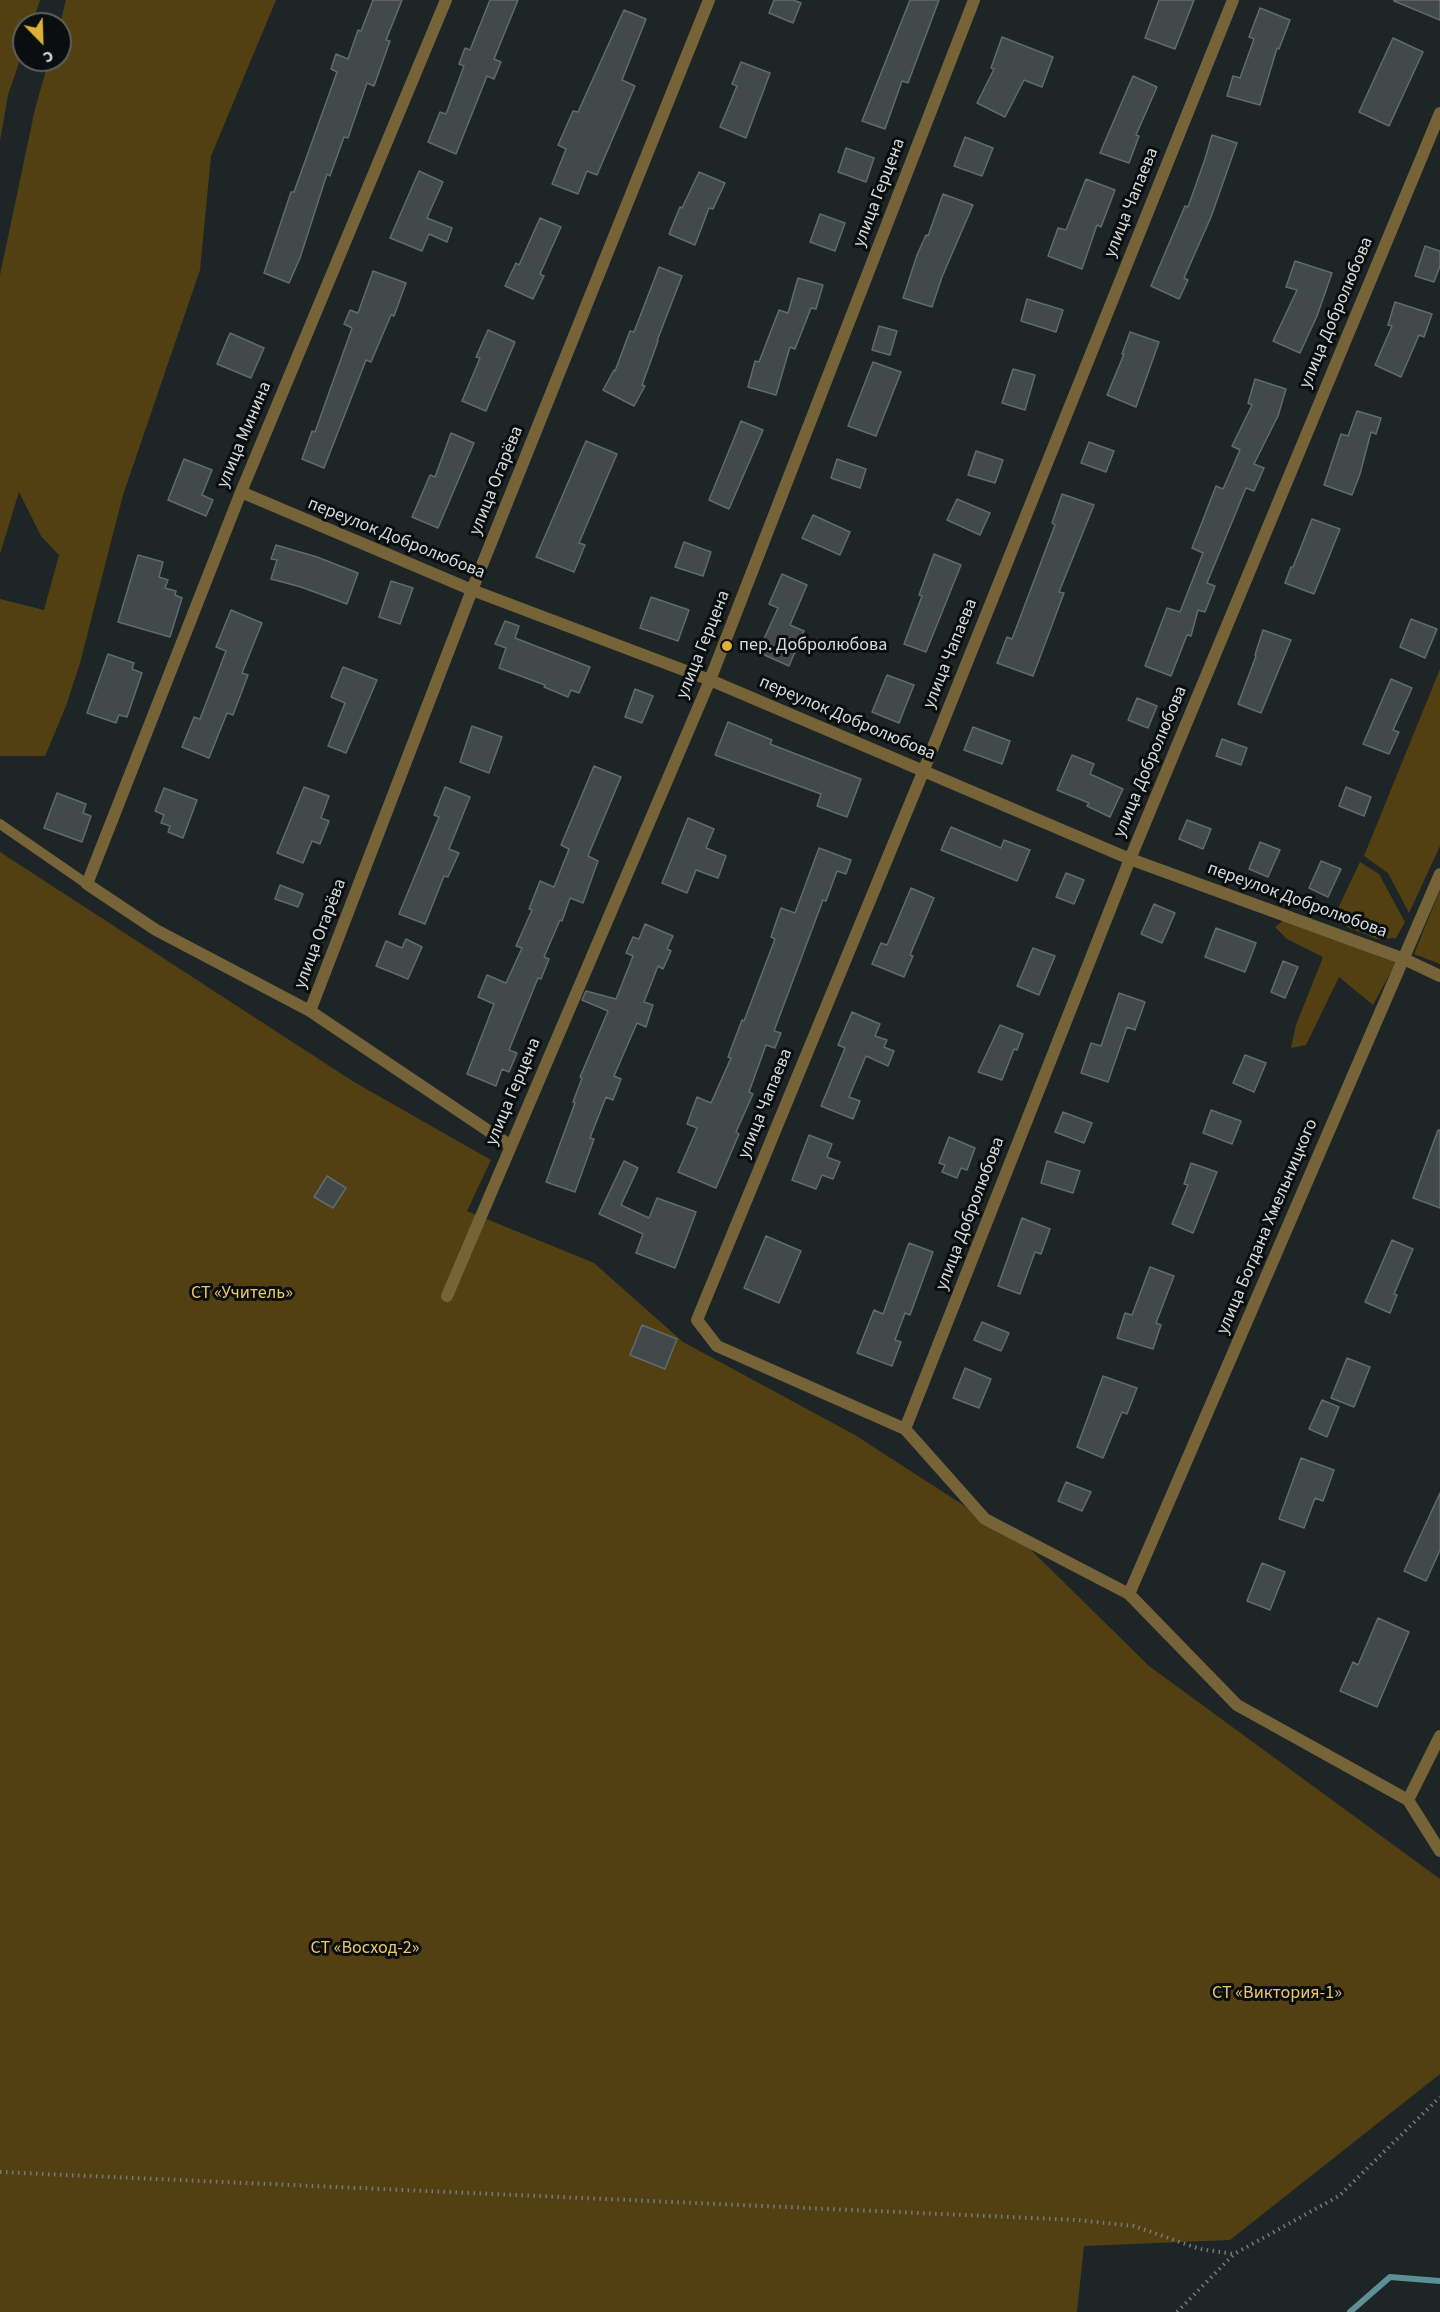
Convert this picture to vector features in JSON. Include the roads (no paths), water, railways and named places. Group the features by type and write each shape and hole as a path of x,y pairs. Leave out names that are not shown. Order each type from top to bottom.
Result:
{"street":[{"name":"улица Минина","path":"88,886 241,492 447,0"},
{"name":"улица Огарёва","path":"310,1011 472,590 709,0"},
{"name":"улица Герцена","path":"447,1296 710,680 974,0"},
{"name":"улица Чапаева","path":"905,1429 717,1346 697,1320 923,772 1233,0"},
{"name":"улица Добролюбова","path":"905,1429 1130,859 1440,113"},
{"name":"переулок Добролюбова","path":"241,492 472,590 710,680 1130,859 1404,959 1440,976"},
{"name":"улица Богдана Хмельницкого","path":"1129,1594 1440,874"},
{"path":"88,886 156,930 310,1011 511,1146"},
{"path":"905,1429 985,1519 1129,1594 1237,1705 1408,1800 1440,1851"},
{"path":"1408,1800 1440,1736"}],"lane":[{"path":"0,824 88,886"}],"waterway":[{"path":"1350,2312 1390,2277 1440,2281"}],"place":[{"name":"пер. Добролюбова","path":"727,646"}],"park label":[{"name":"СТ «Учитель»","path":"242,1294"},
{"name":"СТ «Восход-2»","path":"365,1949"},
{"name":"СТ «Виктория-1»","path":"1277,1994"}]}
